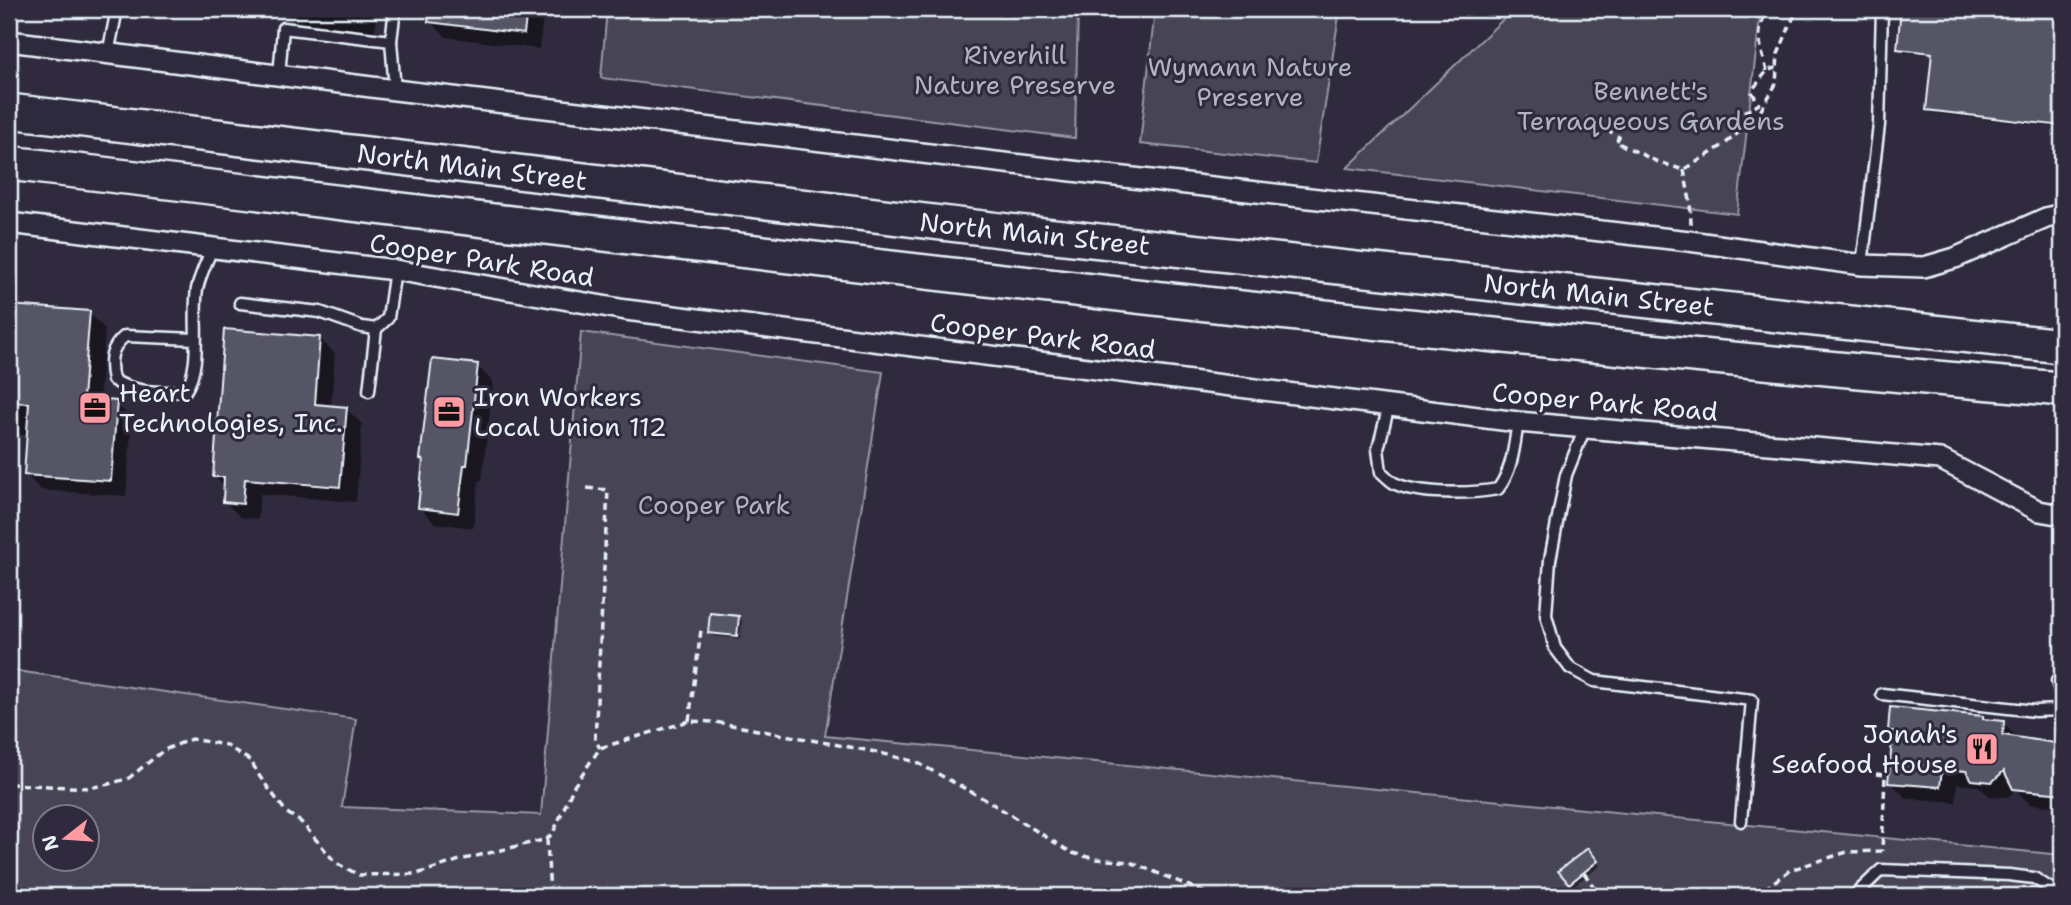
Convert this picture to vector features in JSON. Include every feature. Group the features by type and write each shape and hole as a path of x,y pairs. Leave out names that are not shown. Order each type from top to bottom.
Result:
{"highway":[{"name":"North Main Street","path":"9,111 1063,238 2062,346"},
{"name":"North Main Street","path":"9,163 1058,288 1508,337 2062,389"}],"street":[{"path":"9,41 1089,173 1689,240 1862,265 1924,267 1955,258 2046,218 2062,214"},
{"name":"Cooper Park Road","path":"9,223 395,270 626,310 1518,422 1940,459 2039,511 2062,515"}],"lane":[{"path":"108,55 117,9"},
{"path":"395,9 391,41 395,90"},
{"path":"1862,265 1879,125 1882,9"},
{"path":"279,76 283,28 391,41"},
{"path":"195,339 125,336 114,345 110,366 113,380 126,388 162,393 185,391 193,380 195,339 197,288 213,247"},
{"path":"369,391 376,329 388,318 395,270"},
{"path":"240,303 320,312 362,327 376,329"},
{"path":"1389,405 1378,449 1381,472 1394,483 1419,490 1484,492 1498,489 1505,480 1512,459 1518,422"},
{"path":"1585,427 1566,475 1550,560 1546,615 1555,648 1570,668 1594,681 1752,700 1741,821"},
{"path":"2057,681 2062,699"},
{"path":"1882,694 2035,711 2062,710"},
{"path":"1854,896 1881,870 2034,878 2062,896"}],"path":[{"path":"1767,71 1758,37 1765,15 1770,9"},
{"path":"1586,117 1621,139 1616,142 1658,162 1684,170 1707,157 1757,117 1776,84 1778,54 1797,9"},
{"path":"1742,130 1737,114 1759,104 1752,92 1767,71 1777,66"},
{"path":"1684,170 1690,201 1689,240"},
{"path":"587,488 608,491 595,740 600,748"},
{"path":"689,721 701,630"},
{"path":"9,783 78,788 109,784 129,778 164,750 191,739 226,745 251,761 287,813 301,822 336,863 359,875 417,874 460,860 547,839 553,833 574,786 600,748 689,721 729,724 916,762 988,801 1072,853 1130,862 1214,896"},
{"path":"1876,774 1885,775 1881,870"},
{"path":"547,839 550,896"},
{"path":"1755,896 1790,870 1847,852 1882,851"},
{"path":"1584,873 1600,896"}],"green space":[{"name":"Riverhill Nature Preserve","path":"607,9 1078,9 1075,138 601,78"},
{"name":"Wymann Nature Preserve","path":"1155,9 1340,9 1316,163 1140,144"},
{"name":"Bennett's Terraqueous Gardens","path":"1514,9 1761,9 1737,214 1347,168"},
{"name":"Cooper Park","path":"581,332 883,372 825,736 2062,855 2062,896 9,896 9,670 356,719 342,807 541,815"}],"building":[{"path":"430,9 527,9 524,34 428,22"},
{"path":"1901,9 2062,9 2062,126 1926,110 1932,53 1897,49"},
{"path":"9,305 90,311 83,398 117,401 111,481 24,475 29,403 9,402"},
{"path":"224,329 320,337 315,404 347,407 340,487 245,479 243,504 223,502 224,477 213,477"},
{"name":"Iron Workers Local Union 112","path":"432,359 478,364 467,465 464,465 458,513 418,508 423,460 420,459"},
{"path":"710,613 739,616 737,636 708,633"},
{"path":"1890,707 1983,716 1983,719 2004,721 2003,735 2062,744 2062,794 2013,789 2004,771 1992,782 1972,780 1966,771 1942,769 1940,787 1888,783 1893,731 1888,731"},
{"path":"1588,848 1598,861 1569,884 1558,871"}],"place":[{"name":"Heart Technologies, Inc.","path":"95,408"},
{"name":"Iron Workers Local Union 112","path":"449,412"},
{"name":"Jonah's Seafood House","path":"1982,749"}]}
